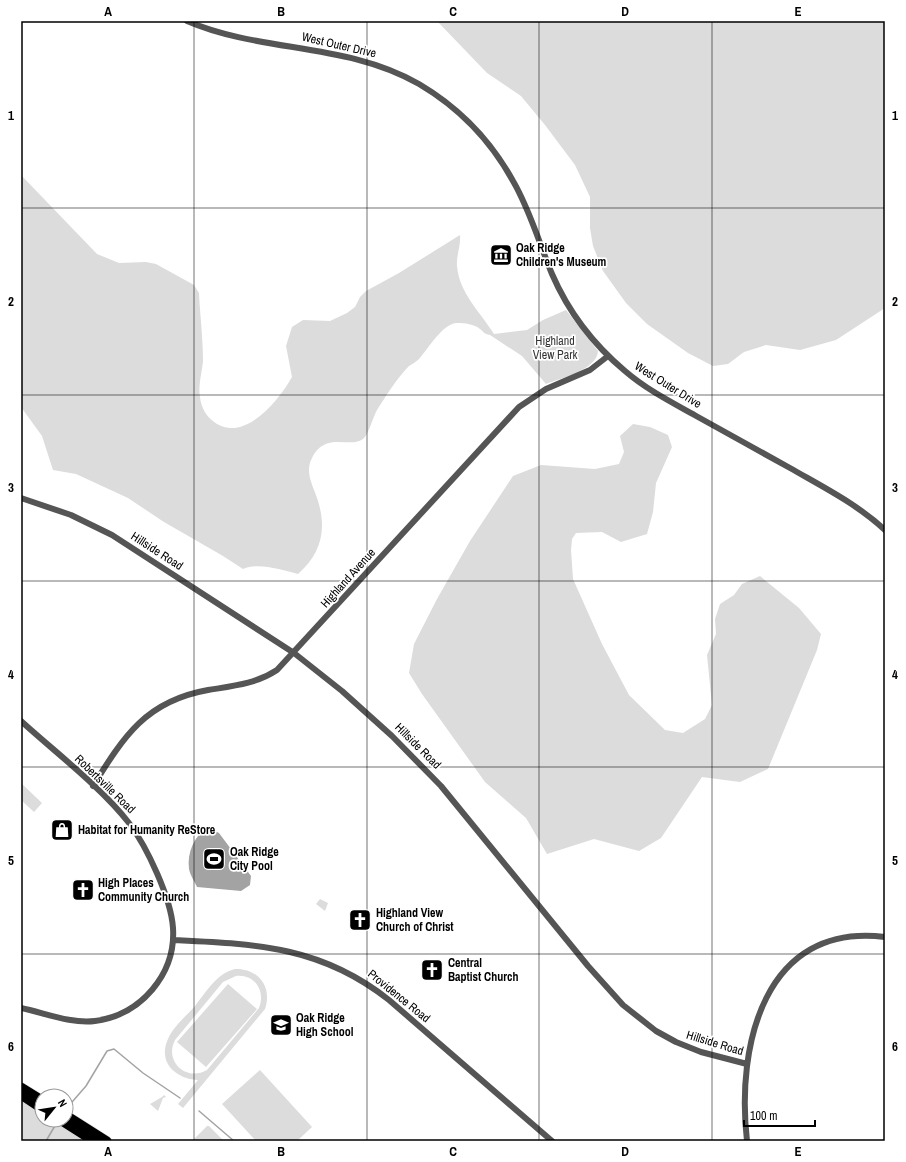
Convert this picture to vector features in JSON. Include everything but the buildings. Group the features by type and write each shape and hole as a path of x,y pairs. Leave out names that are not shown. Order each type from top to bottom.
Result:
{"highway":[{"path":"21,1087 34,1095"},
{"path":"21,1095 34,1104"},
{"path":"74,1120 107,1141"},
{"path":"73,1128 93,1141"}],"street":[{"name":"West Outer Drive","path":"187,21 230,35 358,59 399,74 439,98 481,136 505,168 526,206 560,292 578,320 608,356 648,388 834,493 852,504 885,530"},
{"name":"Highland Avenue","path":"93,786 125,736 142,719 158,707 187,694 259,680 277,670 519,407 546,389 590,370 608,356"},
{"name":"Hillside Road","path":"21,498 69,514 112,535 294,653 342,691 376,721 441,786 588,966 624,1006 656,1031 676,1042 701,1052 747,1064"},
{"name":"Robertsville Road","path":"21,721 112,803 129,823 148,853 170,908 173,940 167,966 157,984 144,999 124,1012 110,1018 83,1021 21,1008"},
{"path":"747,1141 745,1108 747,1064 753,1036 767,994 777,978 788,965 805,952 829,940 854,935 885,937"},
{"name":"Providence Road","path":"173,940 225,942 279,949 316,958 352,974 389,1000 552,1141"}],"green space":[{"path":"437,21 885,21 885,308 836,340 800,350 766,345 744,352 728,364 713,366 688,353 647,324 626,303 603,271 593,246 590,228 590,197 575,165 545,125 521,96 487,73"},
{"name":"Highland View Park","path":"21,175 97,254 119,263 146,262 156,264 194,285 199,293 203,344 203,361 199,388 201,401 203,409 210,419 217,424 228,428 239,427 250,423 260,416 279,396 292,377 286,346 292,327 303,320 330,321 347,313 355,307 360,297 366,291 399,273 460,235 457,266 462,285 471,302 494,334 527,330 543,320 566,310 598,351 596,358 585,368 569,376 546,384 522,356 478,327 469,324 457,323 446,327 419,359 409,366 396,382 377,410 364,438 359,441 338,442 324,445 312,458 309,475 321,512 322,532 317,550 306,566 298,574 263,566 243,569 164,522 128,498 76,474 53,470 42,436 21,407"},
{"path":"633,424 650,427 668,435 672,447 656,483 653,512 647,534 621,542 602,532 576,533 572,539 571,550 573,579 602,644 629,695 665,730 683,733 705,719 712,705 707,655 716,634 715,619 720,604 734,595 742,584 760,576 799,608 821,634 817,650 768,769 740,782 702,777 661,838 639,851 594,839 547,854 526,818 485,782 422,694 409,673 414,644 437,599 470,541 513,476 541,465 595,469 619,464 624,452 620,436"},
{"path":"21,783 42,803 34,812 21,800"},
{"path":"320,899 328,903 325,911 316,904"},
{"path":"243,969 256,975 261,980 267,993 265,1009 183,1108 178,1104 198,1080 183,1077 171,1068 165,1055 165,1048 168,1039 176,1026 195,1006 212,984 223,974 229,971","holes":["236,976 242,976 253,980 260,989 261,1001 259,1008 207,1070 199,1073 185,1071 179,1067 172,1055 172,1048 175,1040 223,982"]},
{"path":"228,984 257,1009 206,1067 177,1042"},
{"path":"260,1070 312,1127 297,1141 256,1141 222,1104"},
{"path":"164,1095 166,1097 163,1098 158,1111 150,1104"},
{"path":"21,1099 34,1107 34,1128 68,1128 88,1141 21,1141"},
{"path":"207,1126 209,1126 224,1141 192,1141"}],"shaded area":[{"name":"Oak Ridge City Pool","path":"207,827 219,833 251,876 250,885 241,891 197,887 191,876 189,869 190,851 198,835"}],"waterway":[{"path":"74,1100 86,1086 107,1051 114,1049 143,1073 180,1098"},
{"path":"199,1111 234,1141"},
{"path":"46,1141 54,1128"}],"place":[{"name":"Oak Ridge Children's Museum","path":"501,255"},
{"name":"Habitat for Humanity ReStore","path":"62,830"},
{"name":"Oak Ridge City Pool","path":"214,859"},
{"name":"High Places Community Church","path":"83,890"},
{"name":"Highland View Church of Christ","path":"360,920"},
{"name":"Central Baptist Church","path":"432,970"},
{"name":"Oak Ridge High School","path":"281,1025"}]}
